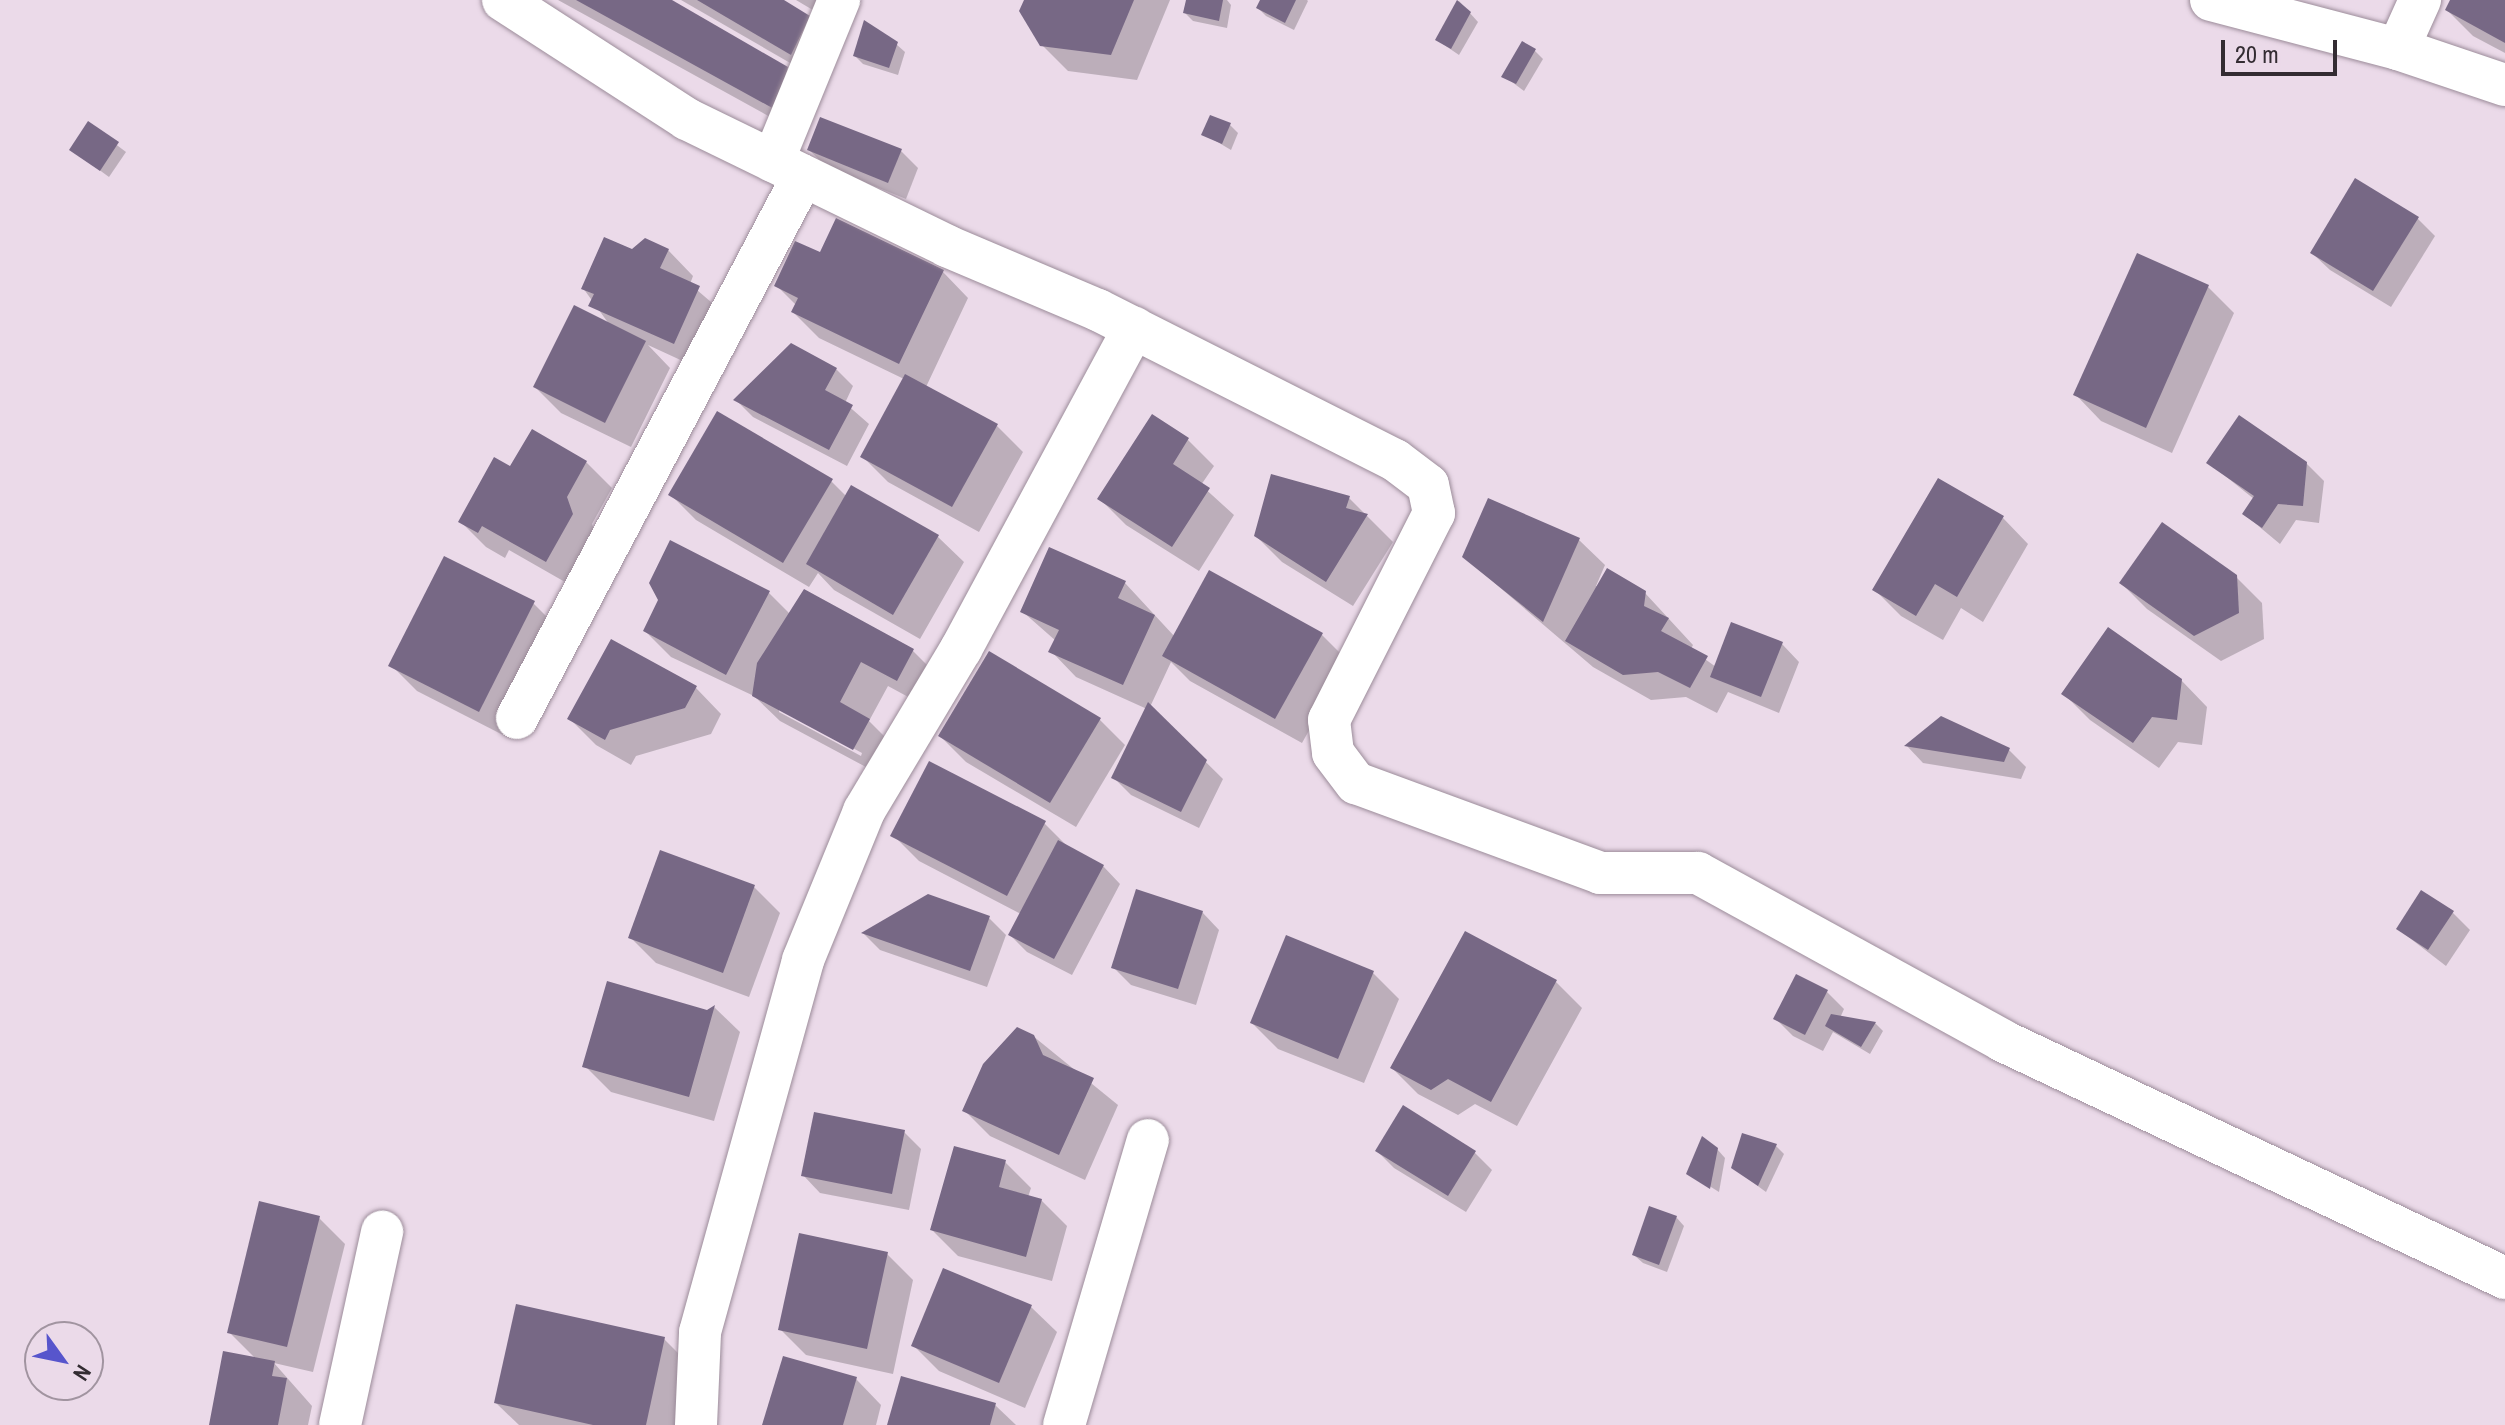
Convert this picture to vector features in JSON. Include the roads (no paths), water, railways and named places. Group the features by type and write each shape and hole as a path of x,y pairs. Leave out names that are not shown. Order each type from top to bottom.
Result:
{"street":[{"path":"503,0 687,119 788,169 1134,328 1395,460 1428,485 1434,513 1329,720 1333,753 1356,783 1600,873 1698,873 2003,1041 2505,1278"},
{"path":"517,718 788,169 839,0"},
{"path":"2211,0 2398,49 2505,85"},
{"path":"2398,49 2420,0"},
{"path":"696,1425 700,1332 803,960 864,811 961,649 1134,328"},
{"path":"1064,1425 1148,1140"},
{"path":"340,1425 382,1232"}]}
